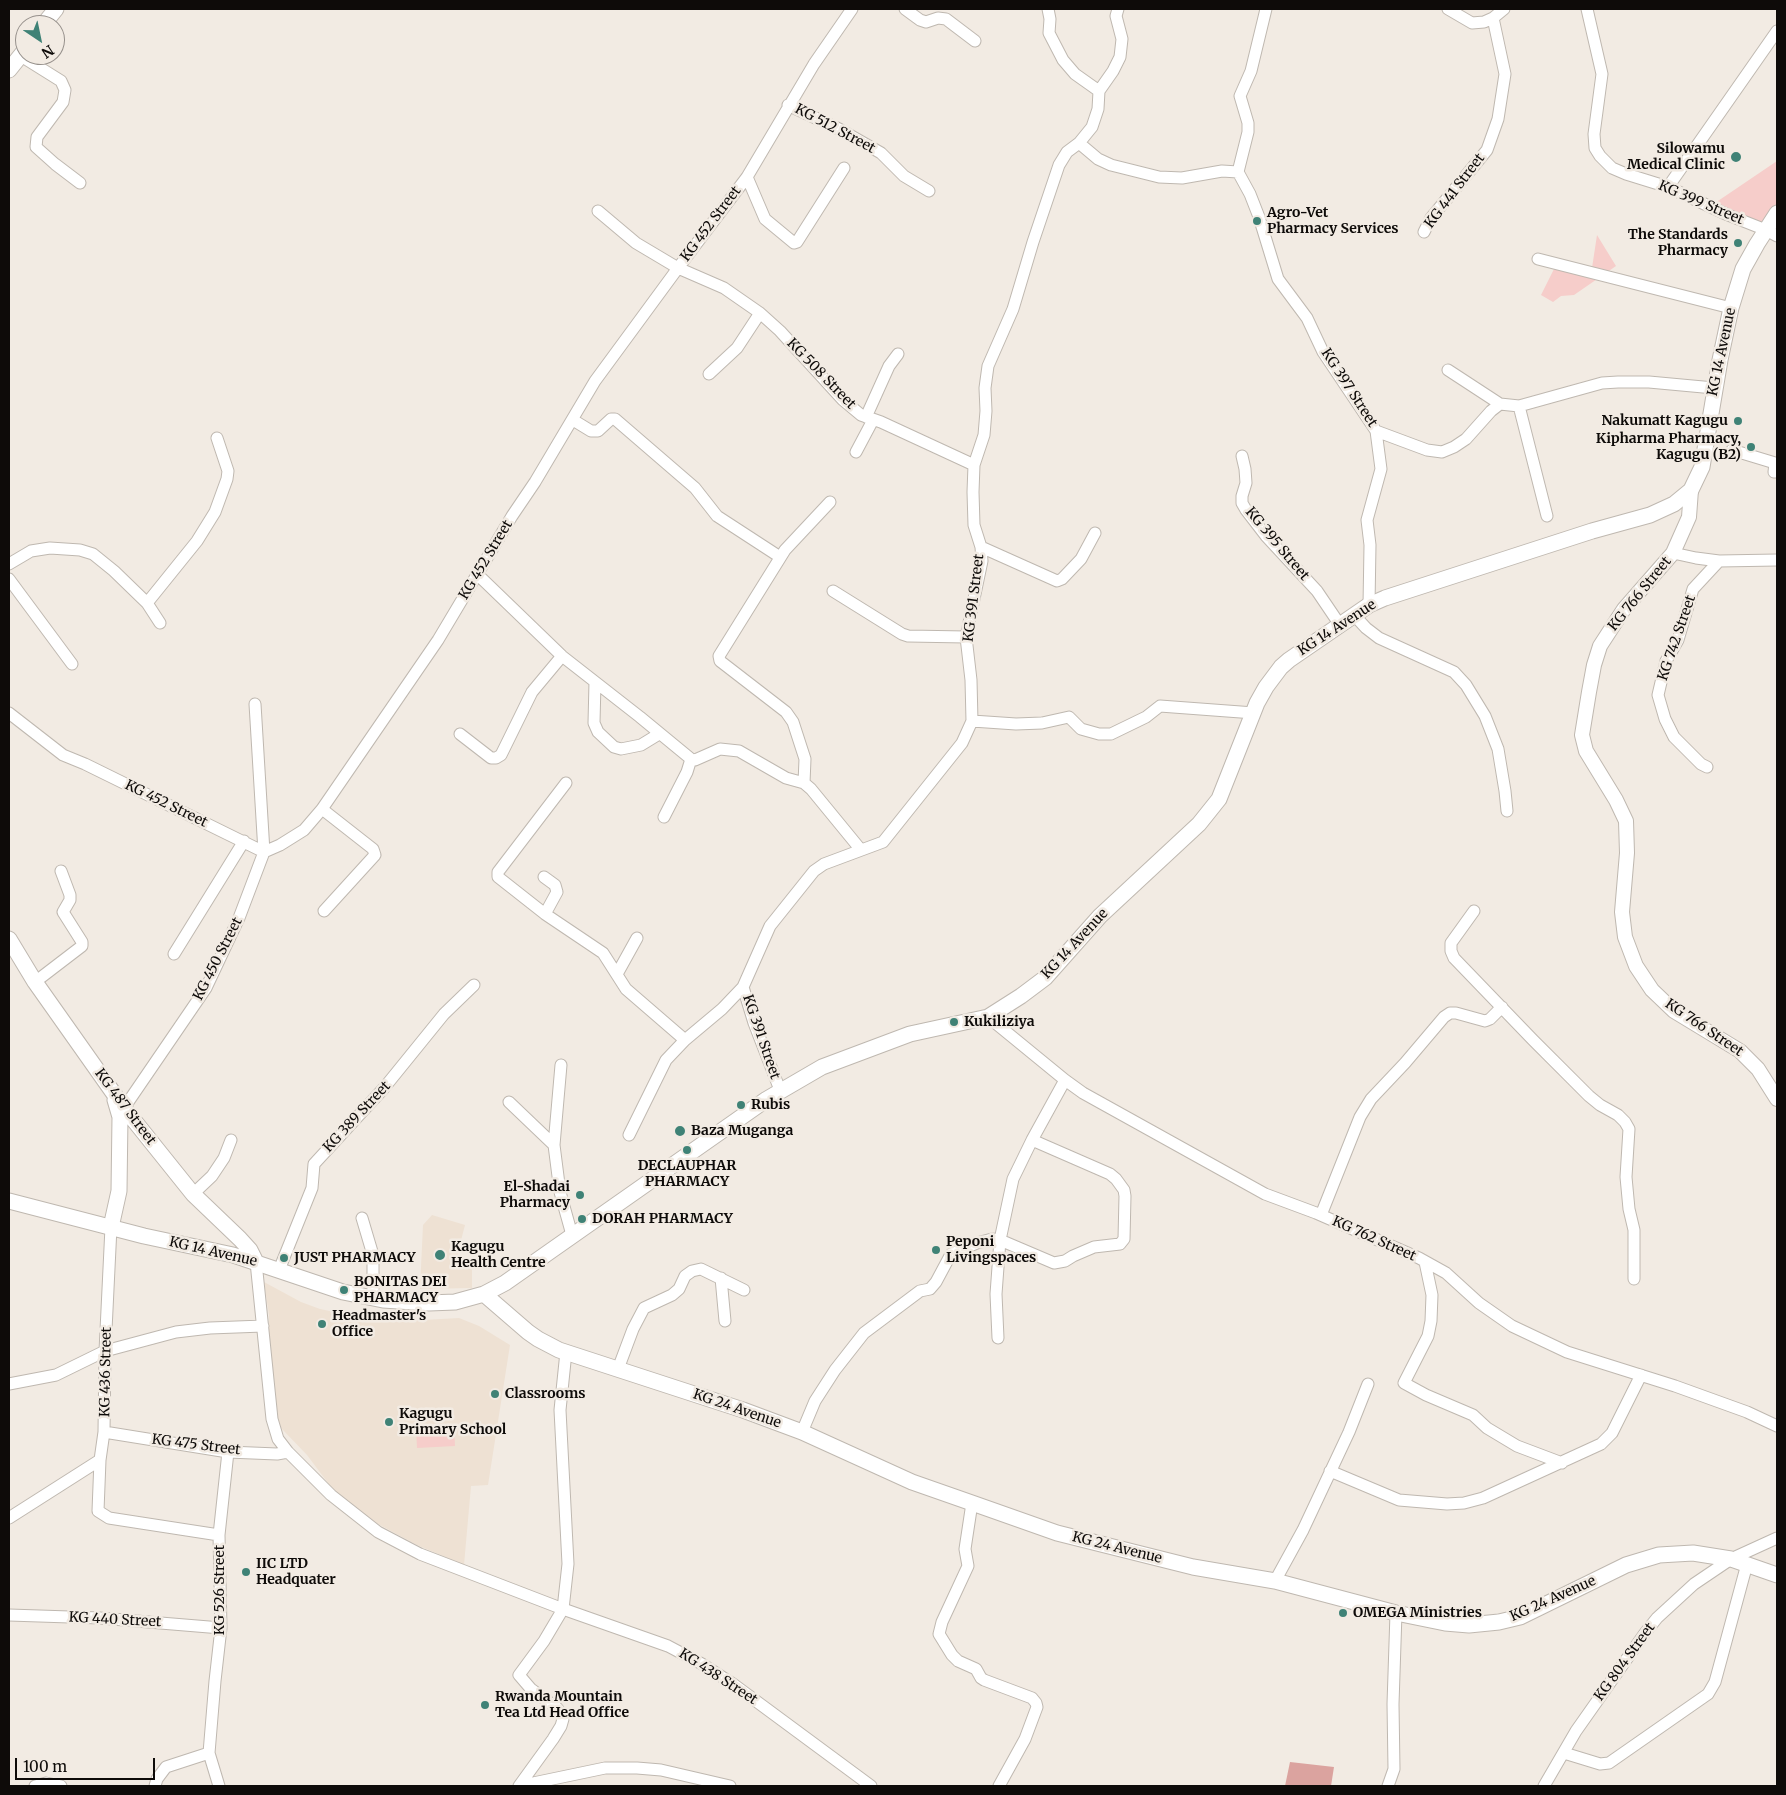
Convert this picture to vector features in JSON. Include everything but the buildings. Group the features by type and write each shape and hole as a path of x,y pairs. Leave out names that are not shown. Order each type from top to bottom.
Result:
{"main road":[{"name":"KG 14 Avenue","path":"9,1201 152,1238 233,1255 343,1292 373,1298 429,1303 455,1302 484,1294 505,1283 780,1090 822,1067 919,1031 988,1017 1045,978 1100,916 1199,824 1219,799 1266,687 1281,667 1300,651 1370,605 1398,593 1592,531 1650,515 1674,504 1692,490 1702,467 1714,388 1731,308 1743,269 1772,233 1777,214"},
{"name":"KG 487 Street","path":"9,939 35,982 124,1108 193,1194 240,1239 250,1250 256,1262"},
{"path":"112,1228 119,1191 120,1117 113,1092"},
{"name":"KG 24 Avenue","path":"484,1294 538,1339 566,1352 802,1432 912,1482 1057,1533 1193,1567 1275,1581 1396,1613 1453,1624 1470,1625 1499,1622 1520,1617 1626,1565 1659,1556 1693,1553 1731,1559 1777,1575"}],"street":[{"name":"KG 452 Street","path":"9,713 63,755 264,852 280,845 304,830 322,809 438,640 476,574 596,381 747,176 788,105 852,9"},
{"path":"905,9 926,22 938,18 946,19 975,41"},
{"path":"1048,9 1050,19 1049,33 1063,60 1075,74 1099,91"},
{"name":"KG 391 Street","path":"780,1090 754,1023 744,987 770,926 814,871 824,864 883,842 962,743 972,721 971,680 966,637 982,561 981,547 974,524 973,492 974,465 984,435 985,388 988,366 1013,310 1032,242 1059,165 1067,152 1079,143 1092,127 1098,109 1099,91 1120,57 1122,39 1116,16 1118,9"},
{"path":"1079,143 1098,159 1111,165 1159,177 1182,178 1222,171 1238,172 1248,132 1248,123 1240,96 1251,71 1266,9"},
{"path":"1448,9 1472,23 1484,22 1493,18 1504,9"},
{"name":"KG 399 Street","path":"1587,9 1602,74 1594,134 1595,148 1600,156 1612,168 1668,187 1772,233"},
{"name":"KG 441 Street","path":"1424,232 1431,218 1486,150 1498,119 1505,74 1493,18"},
{"path":"1668,187 1777,31"},
{"path":"39,65 61,82 65,90 63,102 37,137 36,147 80,183"},
{"name":"KG 512 Street","path":"788,105 839,129 881,153 904,176 929,191"},
{"path":"747,176 765,219 794,243 797,242 844,168"},
{"name":"KG 397 Street","path":"1238,172 1250,194 1259,217 1278,279 1308,318 1324,352 1376,431 1427,450 1442,452 1466,439 1491,411 1500,404"},
{"name":"KG 508 Street","path":"598,211 636,243 678,268 724,288 760,313 780,331 843,400 861,416 974,465"},
{"path":"1538,259 1731,308"},
{"path":"709,374 737,348 760,313"},
{"path":"856,452 889,366 898,354"},
{"path":"1448,370 1500,404 1519,406 1602,383 1649,382 1714,388"},
{"path":"1519,406 1547,516"},
{"path":"573,420 592,431 598,431 611,420 616,419 696,488 717,516 780,557"},
{"path":"1370,605 1370,545 1367,520 1381,469 1376,431"},
{"path":"147,603 197,541 215,512 228,470 217,438"},
{"path":"1732,450 1775,464 1774,472 1777,472"},
{"name":"KG 395 Street","path":"1242,456 1246,483 1242,504 1266,536 1317,591 1340,624"},
{"name":"KG 766 Street","path":"1692,490 1689,517 1673,553 1624,609 1600,646 1594,665 1584,716 1583,743 1626,821 1627,854 1622,912 1625,937 1629,952 1636,966 1652,990 1674,1011 1740,1051 1758,1069 1777,1099"},
{"path":"804,783 805,759 793,722 786,712 719,659 719,656 780,557 830,502"},
{"path":"981,547 1057,582 1081,559 1096,533"},
{"path":"9,564 31,551 50,548 80,550 93,554 147,603 160,623"},
{"path":"1673,553 1719,561 1777,560"},
{"name":"KG 742 Street","path":"1707,767 1701,764 1674,737 1665,719 1658,695 1666,661 1678,640 1693,589 1719,561"},
{"path":"476,574 562,656 691,759 695,760 720,748 739,751 786,778 804,783 861,850"},
{"path":"9,579 72,664"},
{"path":"833,591 902,634 966,637"},
{"path":"1354,616 1379,638 1454,672 1466,685 1485,716 1498,749 1507,811"},
{"path":"460,734 491,758 500,756 532,692 562,656"},
{"path":"595,682 594,723 598,732 614,747 621,749 641,745 659,734"},
{"path":"255,704 264,852"},
{"path":"972,721 1016,724 1042,723 1069,717 1081,729 1099,734 1111,734 1146,717 1160,706 1254,713"},
{"path":"664,817 687,772 691,759"},
{"path":"566,783 498,872 498,877 545,914 603,953 626,989 685,1040"},
{"path":"322,809 373,848 375,854 324,911"},
{"path":"174,954 244,841"},
{"name":"KG 450 Street","path":"124,1108 206,988 239,918 264,852"},
{"path":"35,982 82,946 82,942 62,912 70,900 70,895 61,871"},
{"path":"544,877 554,885 557,892 545,914"},
{"path":"1474,911 1452,943 1451,951 1454,958 1532,1040 1589,1096 1618,1115 1629,1129 1626,1178 1634,1230 1634,1279"},
{"path":"616,974 637,938"},
{"name":"KG 389 Street","path":"279,1270 312,1188 314,1164 384,1088 444,1014 474,985"},
{"path":"629,1136 666,1060 685,1040 722,1009 744,987"},
{"path":"1321,1215 1356,1124 1370,1099 1444,1017 1450,1013 1456,1013 1485,1021 1490,1019 1502,1007"},
{"name":"KG 762 Street","path":"988,1017 1083,1093 1258,1190 1321,1215 1446,1273 1478,1303 1512,1326 1567,1352 1641,1375 1747,1412 1777,1426"},
{"path":"561,1065 554,1145 560,1192 572,1236"},
{"path":"998,1338 996,1294 1000,1240 1013,1179 1065,1080"},
{"path":"509,1102 554,1145"},
{"path":"193,1194 212,1176 224,1158 231,1140"},
{"path":"802,1432 815,1401 835,1370 864,1333 920,1291 930,1288 936,1282 952,1254 977,1243 992,1239 1000,1240 1054,1263 1065,1261 1094,1246 1120,1244 1124,1239 1125,1196 1124,1190 1116,1179 1110,1174 1032,1140"},
{"path":"362,1218 373,1255 373,1298"},
{"name":"KG 436 Street","path":"112,1228 105,1351 104,1432 100,1460 98,1511 109,1518 220,1535"},
{"name":"KG 438 Street","path":"256,1262 272,1420 278,1439 288,1452 331,1496 378,1532 420,1554 463,1572 668,1646 702,1664 733,1684 871,1786"},
{"path":"1425,1262 1432,1296 1431,1321 1428,1336 1404,1383 1426,1395 1473,1415 1487,1428 1517,1446 1562,1463"},
{"path":"618,1369 644,1308 672,1295 679,1289 686,1276 692,1271 700,1269 744,1290"},
{"path":"722,1278 725,1321"},
{"path":"9,1384 56,1375 105,1351 176,1332 210,1328 263,1326"},
{"path":"566,1352 560,1410 568,1564 562,1608 544,1640 519,1675 531,1689 556,1708 561,1713 563,1719 553,1739 519,1786 605,1768 661,1770 730,1786"},
{"path":"1330,1471 1399,1500 1446,1504 1464,1503 1483,1498 1586,1452 1607,1439 1641,1375"},
{"path":"1275,1581 1303,1530 1349,1432 1368,1384"},
{"name":"KG 475 Street","path":"104,1432 228,1452 277,1454 288,1452"},
{"name":"KG 526 Street","path":"219,1786 210,1753 215,1682 222,1628 220,1535 228,1452"},
{"path":"9,1518 100,1460"},
{"path":"972,1503 965,1549 968,1566 942,1622 939,1634 958,1662 976,1669 984,1680 1032,1698 1037,1707 1025,1739 999,1786"},
{"name":"KG 804 Street","path":"1544,1786 1576,1730 1657,1618 1694,1584 1731,1559 1777,1538"},
{"path":"1564,1753 1600,1764 1609,1763 1708,1694 1715,1682 1747,1564"},
{"path":"1388,1786 1394,1769 1393,1704 1396,1613"},
{"name":"KG 440 Street","path":"9,1616 100,1618 222,1628"},
{"path":"155,1786 160,1772 166,1767 210,1753"},
{"path":"35,1786 46,1783 61,1786"}],"shaded area":[{"path":"1777,161 1777,208 1765,226 1712,205"},
{"path":"1597,235 1616,266 1574,295 1561,296 1553,302 1541,295 1556,265 1592,268"},
{"name":"Kagugu Health Centre","path":"432,1215 465,1225 458,1252 459,1259 472,1260 472,1288 420,1289 423,1225"},
{"name":"Kagugu Primary School","path":"264,1282 301,1302 320,1309 354,1316 406,1321 459,1318 479,1326 510,1345 488,1485 471,1486 464,1565 417,1545 378,1524 337,1495 307,1455 281,1428 277,1415 269,1351 269,1315"},
{"path":"454,1426 455,1446 417,1448 416,1428"},
{"path":"1290,1762 1334,1767 1331,1786 1285,1786"}],"place":[{"name":"Silowamu Medical Clinic","path":"1736,157"},
{"name":"Agro-Vet Pharmacy Services","path":"1257,221"},
{"name":"The Standards Pharmacy","path":"1738,243"},
{"name":"Nakumatt Kagugu","path":"1738,421"},
{"name":"Kipharma Pharmacy, Kagugu (B2)","path":"1751,447"},
{"name":"Kukiliziya","path":"954,1022"},
{"name":"Rubis","path":"741,1105"},
{"name":"Baza Muganga","path":"680,1131"},
{"name":"DECLAUPHAR PHARMACY","path":"687,1150"},
{"name":"El-Shadai Pharmacy","path":"580,1195"},
{"name":"DORAH PHARMACY","path":"582,1219"},
{"name":"Peponi Livingspaces","path":"936,1250"},
{"name":"Kagugu Health Centre","path":"440,1255"},
{"name":"JUST PHARMACY","path":"284,1258"},
{"name":"BONITAS DEI PHARMACY","path":"344,1290"},
{"name":"Headmaster's Office","path":"322,1324"},
{"name":"Classrooms","path":"495,1394"},
{"name":"Kagugu Primary School","path":"389,1422"},
{"name":"IIC LTD Headquater","path":"246,1572"},
{"name":"OMEGA Ministries","path":"1343,1613"},
{"name":"Rwanda Mountain Tea Ltd Head Office","path":"485,1705"}]}
